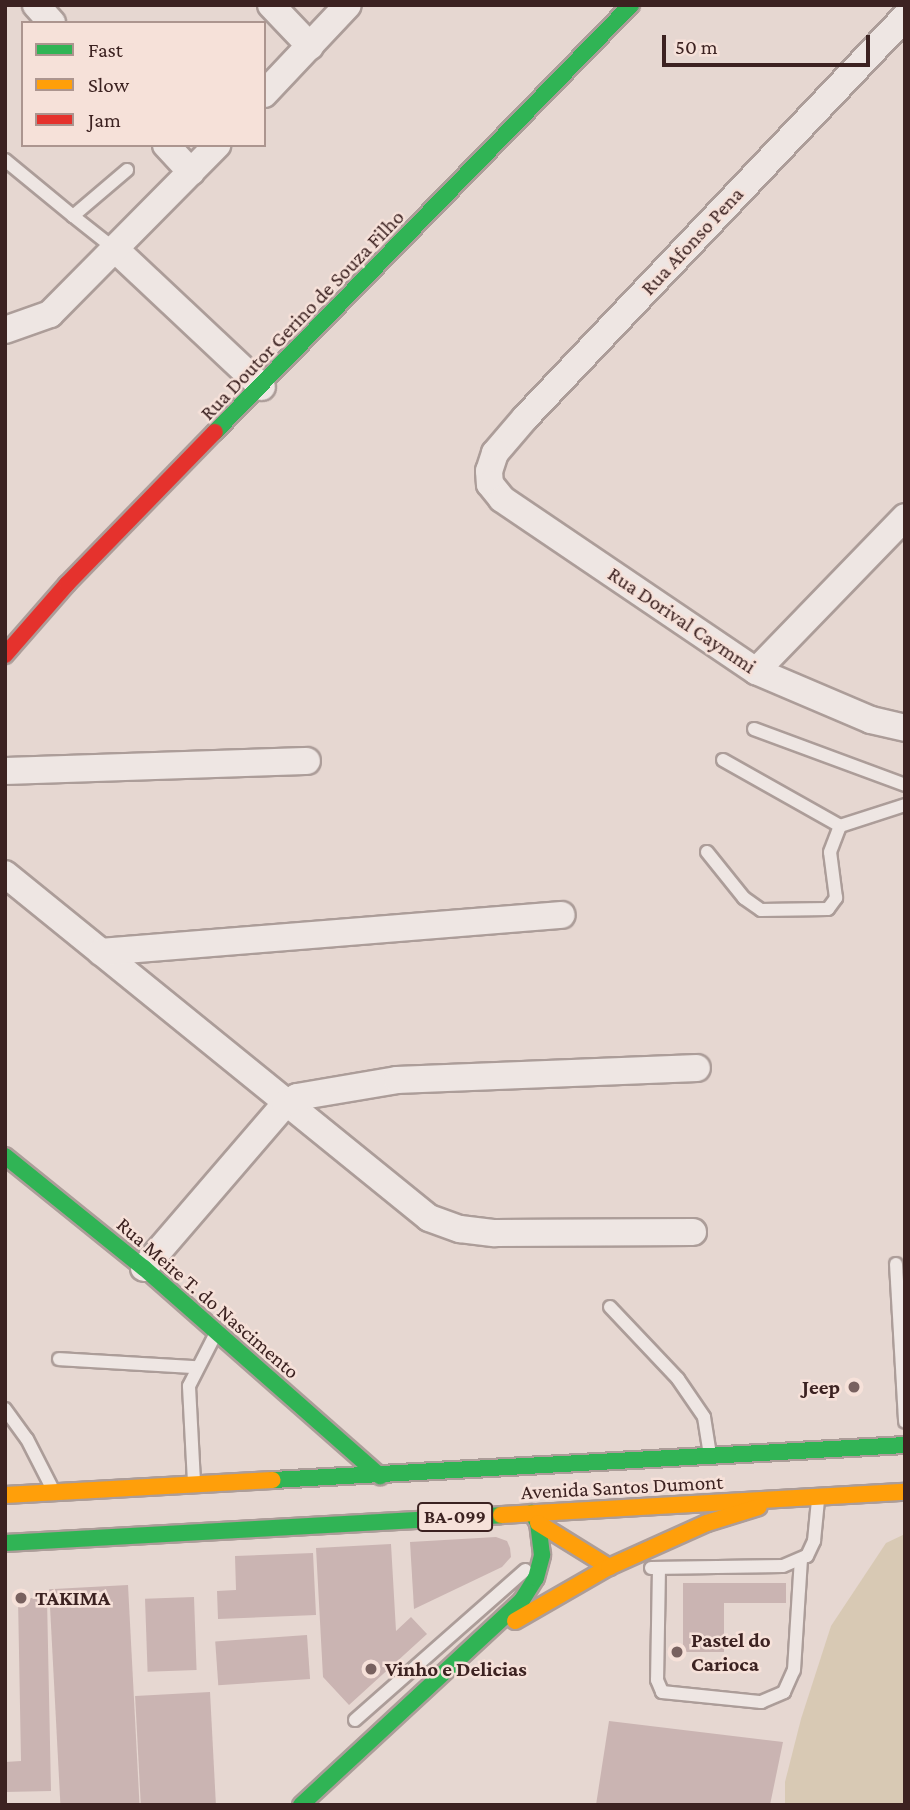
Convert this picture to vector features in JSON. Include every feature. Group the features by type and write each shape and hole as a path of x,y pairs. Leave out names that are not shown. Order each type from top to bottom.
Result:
{"main road":[{"name":"Rua Doutor Gerino de Souza Filho","path":"5,654 67,584 262,387 631,5"},
{"name":"Rua Meire T. do Nascimento","path":"5,1156 144,1268 380,1476"},
{"name":"Avenida Santos Dumont","path":"5,1495 905,1445"},
{"name":"Avenida Santos Dumont","path":"5,1543 535,1518 905,1492"},
{"path":"860,1495 905,1507"},
{"path":"484,1640 609,1567 708,1524 788,1499"},
{"path":"535,1518 609,1567"},
{"path":"301,1805 484,1640 522,1600 536,1578 542,1555 535,1518"}],"street":[{"path":"36,5 50,21"},
{"path":"271,5 310,46"},
{"path":"266,92 348,5"},
{"name":"Rua Afonso Pena","path":"489,471 495,453 525,418 905,17"},
{"path":"168,147 191,172"},
{"path":"5,330 50,314 88,280 215,147"},
{"path":"116,250 262,387"},
{"name":"Rua Dorival Caymmi","path":"489,471 490,484 502,499 756,671 871,720 905,727"},
{"path":"756,671 905,517"},
{"path":"5,771 307,761"},
{"path":"5,874 386,1186 443,1225 495,1233 692,1232"},
{"path":"101,952 562,915"},
{"path":"144,1268 285,1104 312,1092 397,1080 697,1069"}],"lane":[{"path":"5,160 116,250"},
{"path":"73,216 127,170"},
{"path":"754,729 905,785"},
{"path":"723,760 840,826 905,805"},
{"path":"707,852 744,898 761,910 828,909 836,898 830,852 840,826"},
{"path":"896,1264 905,1422"},
{"path":"610,1307 678,1379 704,1417 711,1456"},
{"path":"194,1486 188,1386 195,1367 217,1332"},
{"path":"59,1359 195,1367"},
{"path":"5,1409 27,1439 54,1493"},
{"path":"659,1568 657,1680 662,1692 761,1702 784,1692 794,1670 801,1559 814,1541 819,1497"},
{"path":"355,1720 542,1555"},
{"path":"609,1567 783,1566 801,1559"}],"shaded area":[{"path":"905,1534 905,1805 785,1805 785,1782 801,1719 831,1626 886,1543"}],"building":[{"path":"496,1537 507,1541 510,1548 511,1557 502,1567 414,1609 410,1542"},
{"path":"391,1544 396,1631 411,1617 427,1634 349,1705 323,1677 316,1548"},
{"path":"313,1553 316,1615 218,1619 217,1591 236,1590 235,1556"},
{"path":"683,1583 786,1583 786,1603 724,1603 724,1652 683,1652"},
{"path":"128,1585 140,1805 60,1805 49,1589"},
{"path":"194,1597 197,1670 148,1672 145,1599"},
{"path":"18,1598 47,1598 51,1791 5,1792 5,1762 21,1761"},
{"path":"307,1635 310,1679 218,1685 215,1641"},
{"path":"210,1692 216,1805 141,1805 135,1696"},
{"path":"609,1721 783,1742 770,1805 596,1805"}],"traffic: fast":[{"path":"215,432 631,5"},
{"path":"5,1156 144,1268 380,1476"},
{"path":"273,1480 905,1445"},
{"path":"301,1805 522,1600 536,1578 542,1555 538,1523 532,1513"},
{"path":"5,1543 501,1515"}],"traffic: slow":[{"path":"5,1495 273,1480"},
{"path":"501,1515 905,1492"},
{"path":"515,1621 609,1567 707,1523 759,1507"},
{"path":"538,1523 609,1567"}],"traffic: jam":[{"path":"5,655 67,584 215,432"}],"place":[{"name":"Jeep","path":"854,1387"},
{"name":"TAKIMA","path":"21,1598"},
{"name":"Pastel do Carioca","path":"677,1652"},
{"name":"Vinho e Delicias","path":"371,1669"}]}
